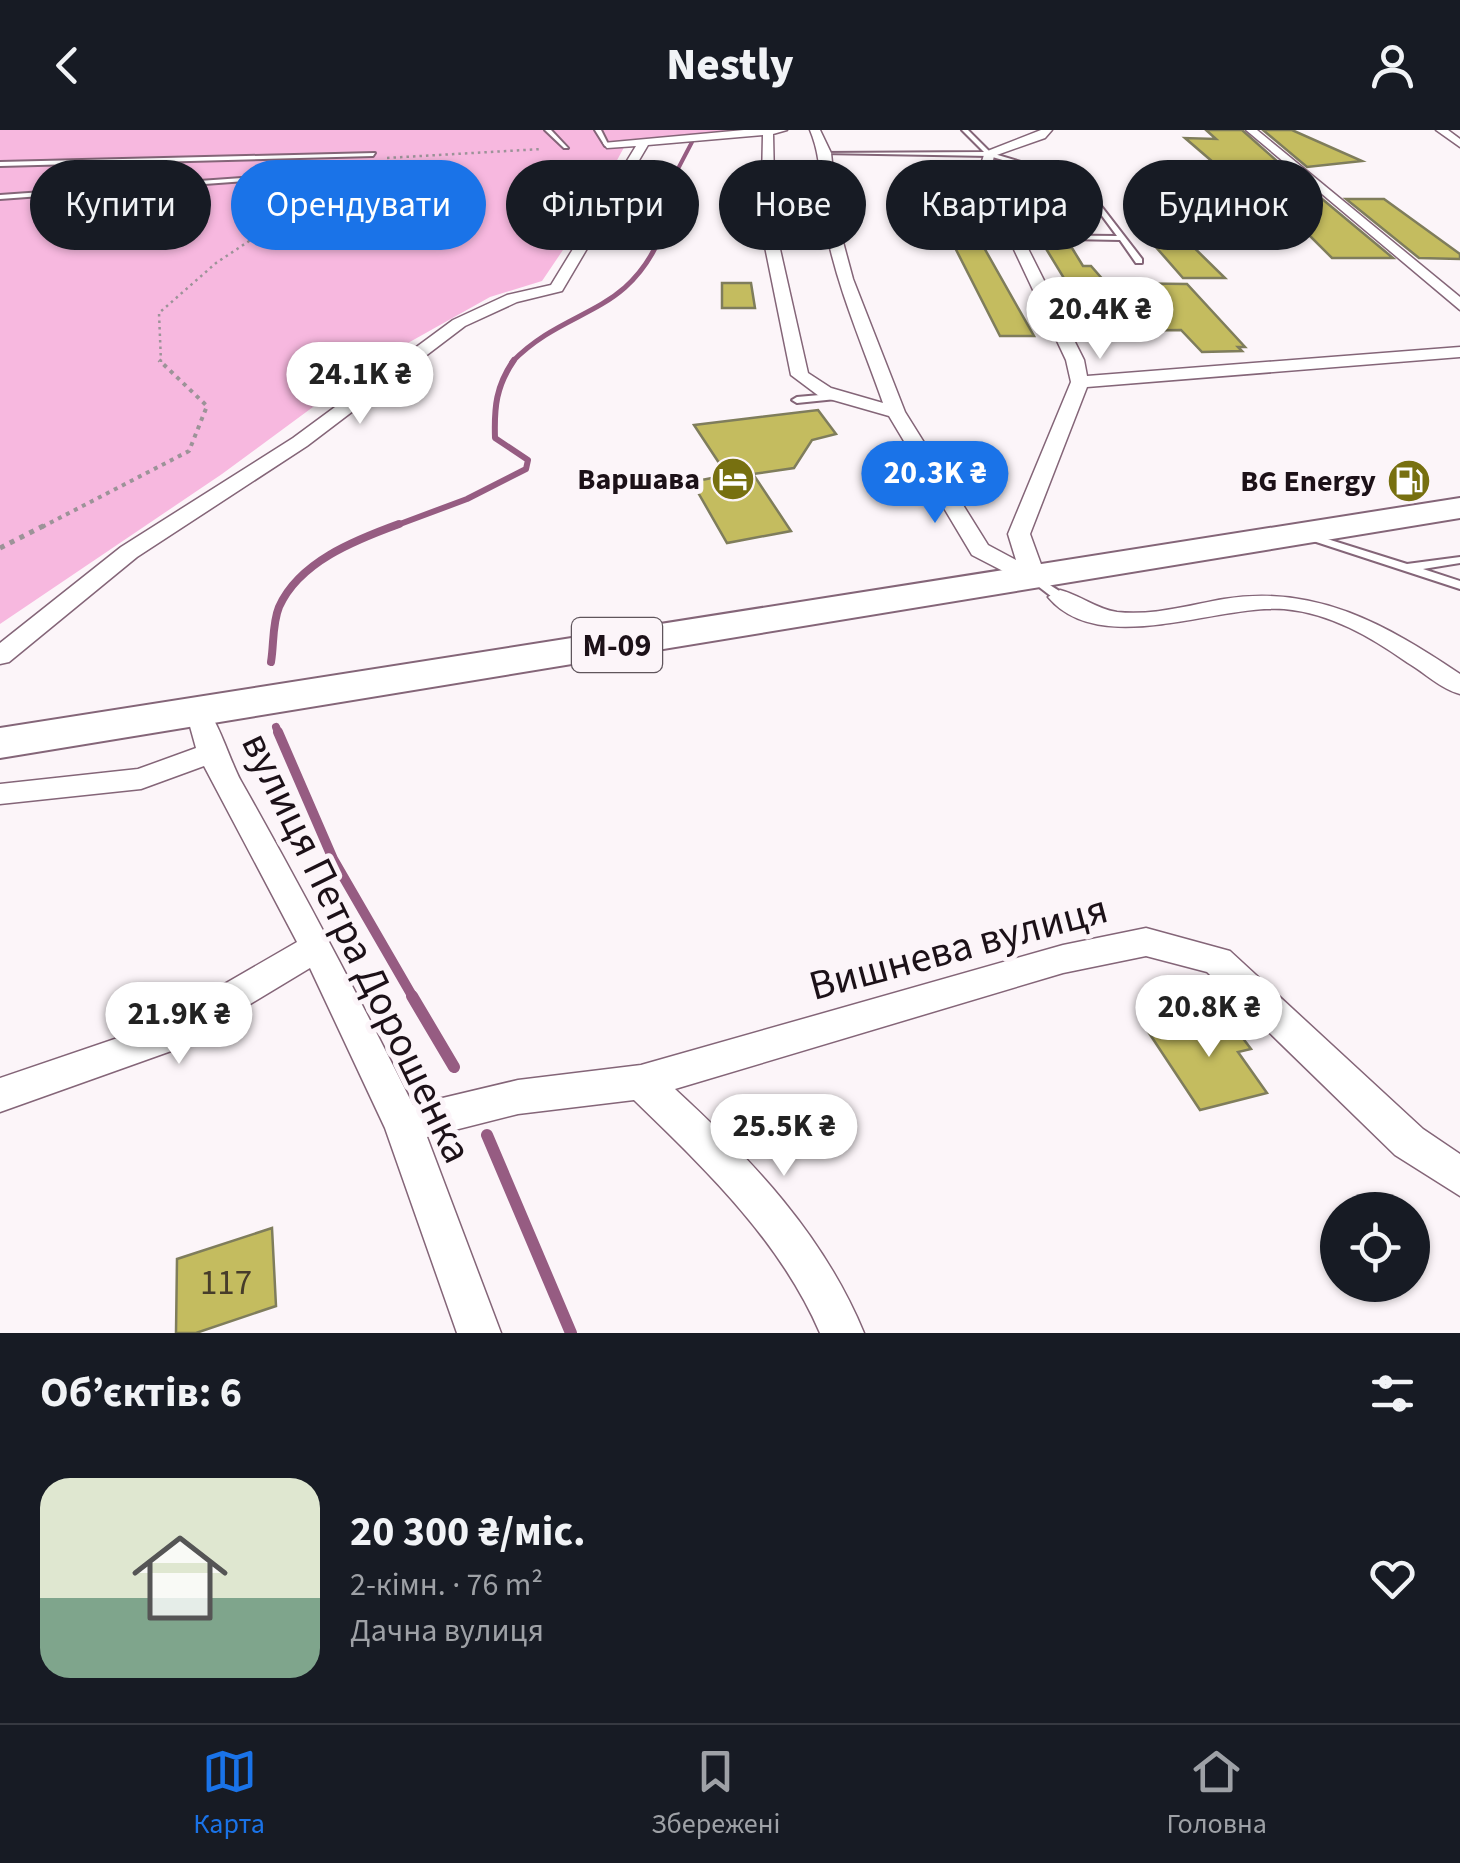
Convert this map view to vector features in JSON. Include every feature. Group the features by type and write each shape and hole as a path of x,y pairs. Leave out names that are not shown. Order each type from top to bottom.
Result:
{"highway":[{"name":"М-09","path":"0,743 205,732 1047,588 1300,534 1460,508"}],"street":[{"path":"607,145 782,130"},
{"path":"815,130 825,153 832,227 842,262 896,412 918,461 980,550 1088,614 1128,622 1260,602 1318,607 1375,631 1460,686"},
{"path":"987,160 989,154 1047,130"},
{"path":"1251,130 1460,305"},
{"path":"1442,130 1460,144"},
{"path":"768,131 768,227 800,375 825,392 896,412"},
{"path":"0,656 128,552 300,442 459,324 512,298 557,288 644,142"},
{"path":"1023,250 1075,360 1080,382 1019,534 1047,588"},
{"path":"1080,382 1460,352"},
{"path":"0,794 141,779 205,732"},
{"name":"вулиця Петра Дорошенка","path":"205,732 317,947 403,1125 479,1333"},
{"name":"Вишнева вулиця","path":"403,1125 518,1097 640,1082 1063,959 1146,942 1218,960 1409,1142 1460,1177"},
{"path":"0,1096 161,1039 317,947"},
{"path":"640,1082 731,1168 827,1292 842,1333"}],"lane":[{"path":"548,130 566,148"},
{"path":"598,130 607,145"},
{"path":"965,130 989,154"},
{"path":"825,153 989,154 1079,181 1140,261"},
{"path":"0,164 373,154"},
{"path":"0,197 231,180"},
{"path":"1103,238 1122,238"},
{"path":"797,400 844,396"},
{"path":"1300,534 1460,585"},
{"path":"1406,568 1460,560"}],"path":[{"path":"373,154 364,161 566,148"},
{"path":"0,548 188,451 207,406 159,362 159,313 235,250"}],"shaded area":[{"path":"0,130 741,130 628,140 617,160 506,160 506,250 563,250 542,281 490,297 374,362 222,474 0,624"}],"building":[{"path":"1206,130 1242,130 1276,160 1211,160 1185,138 1216,139"},
{"path":"1263,130 1292,130 1362,161 1323,165 1323,160 1299,160"},
{"path":"1346,199 1384,199 1460,254 1460,259 1419,258"},
{"path":"1323,200 1393,258 1332,258 1323,249"},
{"path":"956,250 985,250 1034,336 1000,336"},
{"path":"1047,250 1073,250 1083,266 1091,266 1106,283 1187,284 1245,347 1238,347 1242,351 1202,352 1181,330 1096,331"},
{"path":"1158,250 1196,250 1225,278 1183,278"},
{"path":"722,283 751,283 755,308 722,308"},
{"name":"Варшава","path":"818,410 836,434 812,440 794,468 753,474 791,531 727,543 692,482 727,475 694,425"},
{"path":"1223,1012 1251,1049 1238,1052 1267,1093 1200,1110 1147,1030"},
{"path":"272,1228 276,1306 196,1333 176,1333 177,1259"}],"waterway":[{"path":"683,160 692,142"},
{"path":"514,361 554,330 615,296 633,280 654,250"},
{"path":"392,527 467,499 526,469 528,460 495,438 497,397 514,361"},
{"path":"271,662 279,607 300,577 347,545 399,524"},
{"path":"276,727 279,735"},
{"path":"278,732 333,859 414,999"},
{"path":"412,996 454,1067"},
{"path":"487,1135 571,1333"}],"place":[{"name":"Варшава","path":"733,479"},
{"name":"BG Energy","path":"1409,481"}]}
